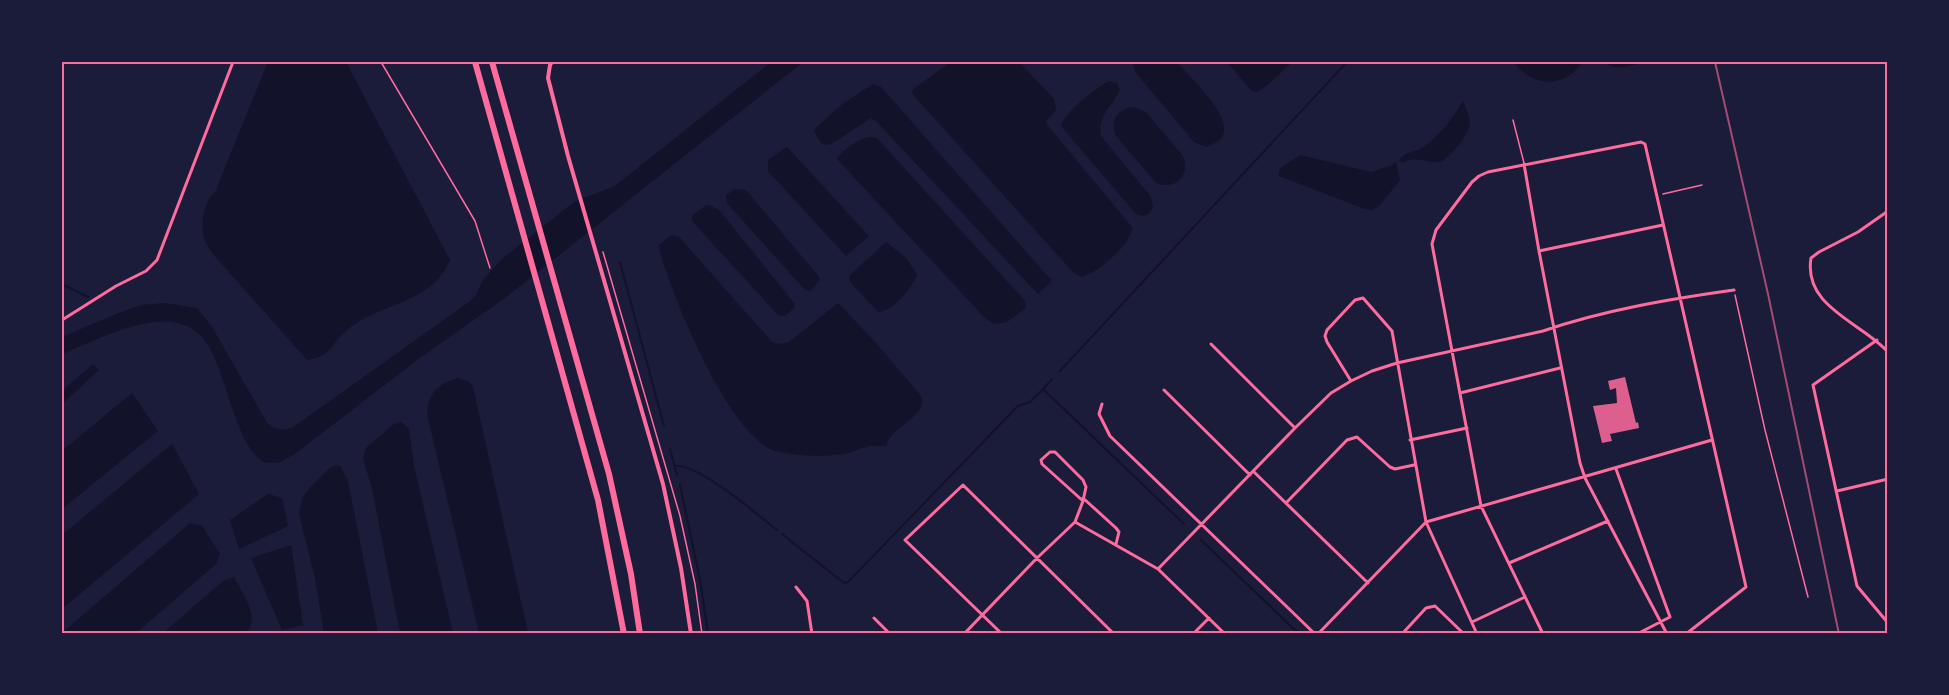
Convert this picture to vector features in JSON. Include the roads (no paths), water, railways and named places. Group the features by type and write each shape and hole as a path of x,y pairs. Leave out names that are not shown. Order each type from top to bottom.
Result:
{"highway":[{"path":"475,62 598,500 624,633"},
{"path":"492,62 619,517 640,633"}],"street":[{"path":"62,320 116,286 146,271 157,260 233,62"},
{"path":"552,62 548,78 590,234 663,484 681,568 691,633"},
{"path":"1543,633 1481,506 1432,244 1436,231 1472,182 1479,176 1524,164 1641,142 1645,144 1746,587 1686,633"},
{"path":"1524,164 1576,447 1585,478 1668,633"},
{"path":"1887,211 1858,232 1811,258 1812,280 1821,300 1859,330 1877,340 1887,352"},
{"path":"1539,251 1663,225"},
{"path":"1158,569 1295,428 1331,393 1351,381 1397,363 1679,298 1734,290"},
{"path":"1351,381 1327,342 1326,336 1327,330 1359,298 1367,300 1392,331 1414,465 1426,522 1477,633"},
{"path":"1877,340 1813,385 1857,586 1887,623"},
{"path":"1212,344 1295,428"},
{"path":"1460,393 1561,368"},
{"path":"1164,390 1252,474 1286,502 1368,583"},
{"path":"1102,405 1099,414 1110,436 1317,633 1426,522 1712,440"},
{"path":"1410,440 1467,428"},
{"path":"1286,502 1347,440 1353,437 1357,437 1390,467 1395,469 1414,465"},
{"path":"964,633 1075,522 1083,499 1086,487 1083,480 1054,452 1050,452 1041,460 1042,464 1083,499 1116,528 1119,532 1116,544"},
{"path":"1616,469 1670,617 1637,633"},
{"path":"1837,491 1887,479"},
{"path":"1002,633 905,540 963,485 1114,633"},
{"path":"1509,563 1608,521"},
{"path":"1075,522 1158,569 1225,633"},
{"path":"796,587 807,601 812,633"},
{"path":"1472,622 1526,597"},
{"path":"1402,633 1426,608 1435,606 1464,633"},
{"path":"874,618 890,633"},
{"path":"1193,633 1209,618"}],"lane":[{"path":"381,62 475,221 490,268"},
{"path":"1513,120 1524,164"}],"waterway":[{"path":"1060,371 1347,62"},
{"path":"620,262 664,426"},
{"path":"62,284 88,297"},
{"path":"1052,379 1043,389 1184,524"},
{"path":"782,534 844,583 848,582 1018,406 1030,402 1043,389"},
{"path":"670,449 677,475"},
{"path":"675,466 685,467 712,481 777,530"},
{"path":"680,485 700,580 708,634"},
{"path":"1201,540 1298,633"}],"railway":[{"path":"1715,62 1768,294 1839,634"}]}
